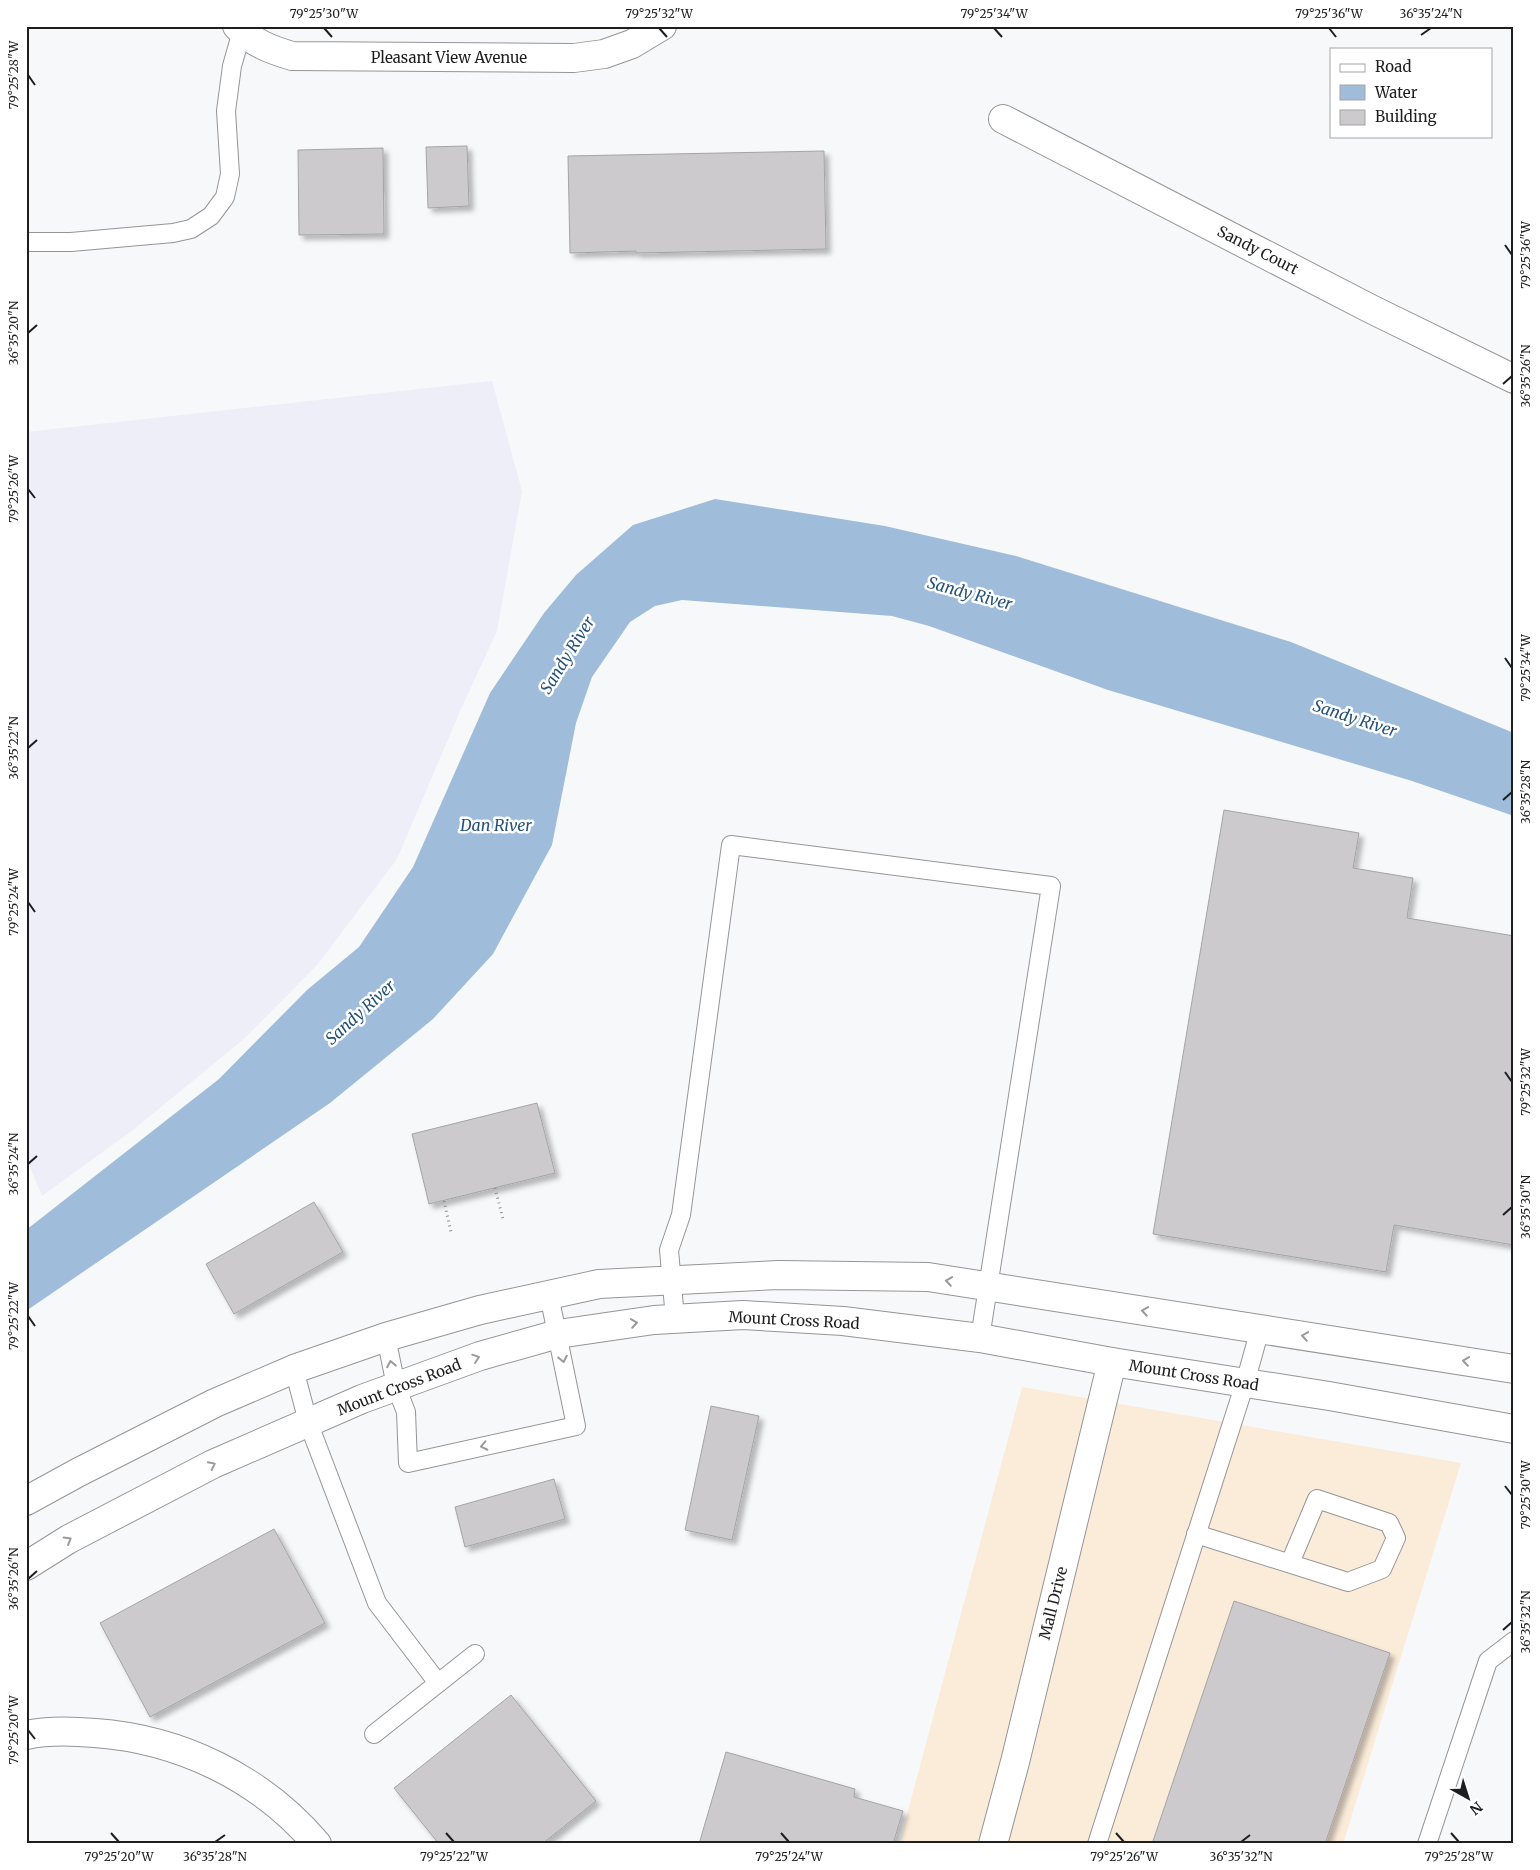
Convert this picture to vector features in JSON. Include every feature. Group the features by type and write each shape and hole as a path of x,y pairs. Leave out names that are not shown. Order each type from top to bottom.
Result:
{"main road":[{"name":"Pleasant View Avenue","path":"240,29 266,48 292,56 574,58 604,54 632,44 662,26"},
{"name":"Sandy Court","path":"1003,119 1371,309 1514,379"},
{"path":"26,1501 215,1402 294,1369 386,1337 480,1310 600,1284 778,1275 928,1277 1514,1369"},
{"name":"Mount Cross Road","path":"26,1566 69,1540 213,1464 362,1398 480,1356 558,1334 654,1320 743,1315 833,1321 980,1338 1514,1429"},
{"name":"Mall Drive","path":"993,1844 1112,1362"},
{"path":"26,1735 55,1732 111,1734 146,1740 182,1750 210,1762 245,1781 286,1812 317,1844"}],"lane":[{"path":"26,242 71,242 173,233 191,229 211,216 224,197 230,174 226,111 232,66 240,29"},
{"path":"675,1319 669,1250 681,1215 731,846 1051,886 980,1338"},
{"path":"386,1337 396,1386 406,1412 408,1463 576,1426 549,1295"},
{"path":"1097,1844 1245,1383 1260,1329"},
{"path":"294,1369 308,1422 377,1603 438,1683"},
{"path":"1196,1534 1290,1564 1348,1582 1382,1569 1396,1538 1389,1523 1317,1499 1290,1564"},
{"path":"1427,1844 1488,1661 1514,1641"},
{"path":"374,1734 475,1654"}],"path":[{"path":"495,1188 503,1219"},
{"path":"444,1200 451,1232"}],"shaded area":[{"path":"492,381 522,491 497,631 461,709 397,859 318,964 245,1038 133,1130 42,1196 26,1157 26,432"},
{"path":"1022,1387 1461,1463 1343,1844 899,1844"}],"water":[{"name":"Dan River","path":"715,499 885,526 1016,556 1291,642 1514,733 1514,816 1412,781 1108,690 929,626 892,616 682,600 655,606 630,622 592,677 576,723 552,845 493,954 433,1019 330,1103 26,1311 26,1230 219,1079 307,990 359,947 413,867 490,693 544,613 576,575 633,525"}],"building":[{"path":"467,146 469,206 428,208 426,147"},
{"path":"383,148 384,234 299,235 298,150"},
{"path":"824,151 826,249 570,253 568,156"},
{"path":"1224,810 1359,833 1353,868 1413,878 1407,918 1514,936 1514,1245 1394,1225 1386,1272 1153,1234"},
{"path":"537,1103 555,1173 429,1204 412,1134"},
{"path":"314,1202 343,1252 234,1314 206,1264"},
{"path":"711,1406 759,1416 732,1540 685,1530"},
{"path":"554,1479 565,1519 465,1547 455,1507"},
{"path":"274,1529 325,1623 150,1717 100,1623"},
{"path":"1234,1601 1390,1653 1325,1844 1152,1844"},
{"path":"511,1695 596,1801 542,1844 439,1844 394,1788"},
{"path":"726,1752 855,1789 854,1797 903,1811 893,1844 699,1844"}],"water label":[{"name":"Sandy River","path":"970,593"},
{"name":"Sandy River","path":"567,655"},
{"name":"Sandy River","path":"1355,718"},
{"name":"Sandy River","path":"360,1012"}]}
